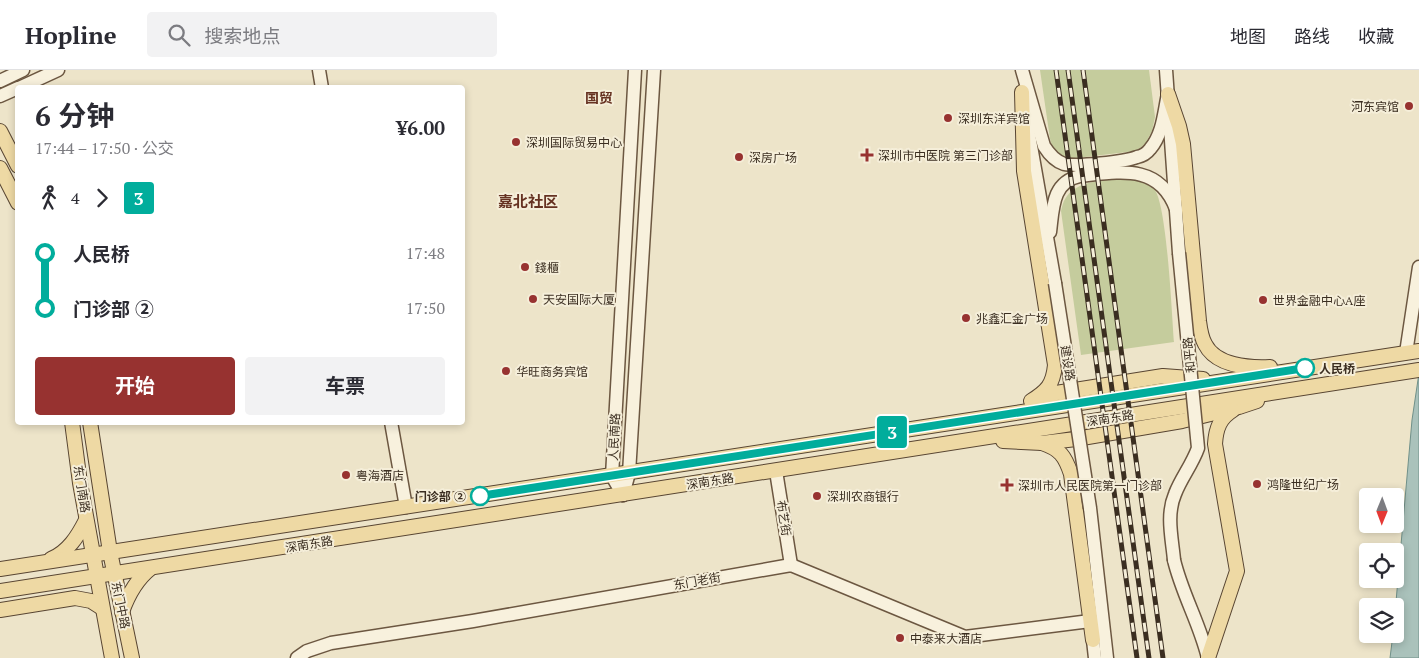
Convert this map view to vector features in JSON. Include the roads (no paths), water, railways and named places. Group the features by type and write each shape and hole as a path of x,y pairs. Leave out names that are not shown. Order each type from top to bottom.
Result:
{"main road":[{"path":"0,81 23,70"},
{"path":"25,85 58,70"},
{"path":"319,70 322,85"},
{"name":"人民南路","path":"623,495 612,476 635,70"},
{"name":"人民南路","path":"623,495 629,473 654,70"},
{"path":"1020,70 1044,146 1055,159 1062,163 1073,165 1138,158 1146,153 1159,133 1168,94"},
{"name":"建设路","path":"1020,70 1090,508 1107,658"},
{"name":"和平路","path":"1166,70 1179,253 1198,448 1191,466 1175,492 1170,528 1174,560 1182,587 1204,640 1208,658"},
{"path":"0,96 15,89"},
{"path":"1022,92 1026,188 1054,365 1052,381 1048,388 1031,400"},
{"path":"1168,94 1183,144 1199,321 1205,345 1222,360 1255,368 1321,365"},
{"path":"0,132 15,160"},
{"path":"0,168 15,197"},
{"path":"1049,248 1055,200 1063,184 1072,178 1120,173 1142,174 1151,177 1164,188 1176,208"},
{"path":"1413,351 1419,267"},
{"name":"深南东路","path":"0,570 1413,351"},
{"name":"深南东路","path":"0,591 1415,370"},
{"path":"984,418 1056,392 1163,376 1228,381"},
{"path":"980,439 1042,443 1076,439 1182,421 1239,407 1292,389"},
{"path":"1208,658 1237,571 1215,448 1215,435 1222,419 1239,407"},
{"name":"东门南路","path":"72,425 92,555"},
{"name":"东门南路","path":"90,425 110,552"},
{"path":"392,425 406,507"},
{"path":"1042,443 1058,450 1067,463 1070,474 1095,658"},
{"name":"布艺街","path":"776,471 791,565"},
{"path":"104,517 117,537 134,546 146,546"},
{"path":"41,563 56,557 66,550 86,520"},
{"name":"东门中路","path":"110,552 132,658"},
{"name":"东门中路","path":"92,555 112,658"},
{"path":"791,565 964,637 1090,621"},
{"name":"东门老街","path":"297,658 317,646 473,621 791,565"},
{"path":"122,612 131,592 144,574 151,568"},
{"path":"0,610 75,598 90,601 102,608"}],"water":[{"path":"1419,373 1419,658 1390,658 1392,643 1404,643 1404,598 1396,598 1397,588 1404,588 1404,543 1401,543 1402,533 1404,533 1404,511 1412,420"}],"railway":[{"path":"1056,70 1137,658"},
{"path":"1068,70 1149,658"},
{"path":"1083,70 1163,658"}],"place":[{"name":"河东宾馆","path":"1409,106"},
{"name":"深圳东洋宾馆","path":"948,118"},
{"name":"深圳国际贸易中心","path":"516,142"},
{"name":"深圳市中医院 第三门诊部","path":"867,155"},
{"name":"深房广场","path":"739,157"},
{"name":"錢櫃","path":"525,267"},
{"name":"天安国际大厦","path":"533,299"},
{"name":"世界金融中心A座","path":"1263,300"},
{"name":"兆鑫汇金广场","path":"966,318"},
{"name":"人民桥","path":"1305,368"},
{"name":"华旺商务宾馆","path":"506,371"},
{"name":"粤海酒店","path":"346,475"},
{"name":"鸿隆世纪广场","path":"1257,484"},
{"name":"深圳市人民医院第一门诊部","path":"1007,485"},
{"name":"门诊部 ②","path":"480,496"},
{"name":"深圳农商银行","path":"817,496"},
{"name":"中泰来大酒店","path":"900,638"}],"district":[{"name":"国贸","path":"599,97"},
{"name":"嘉北社区","path":"528,201"}]}
